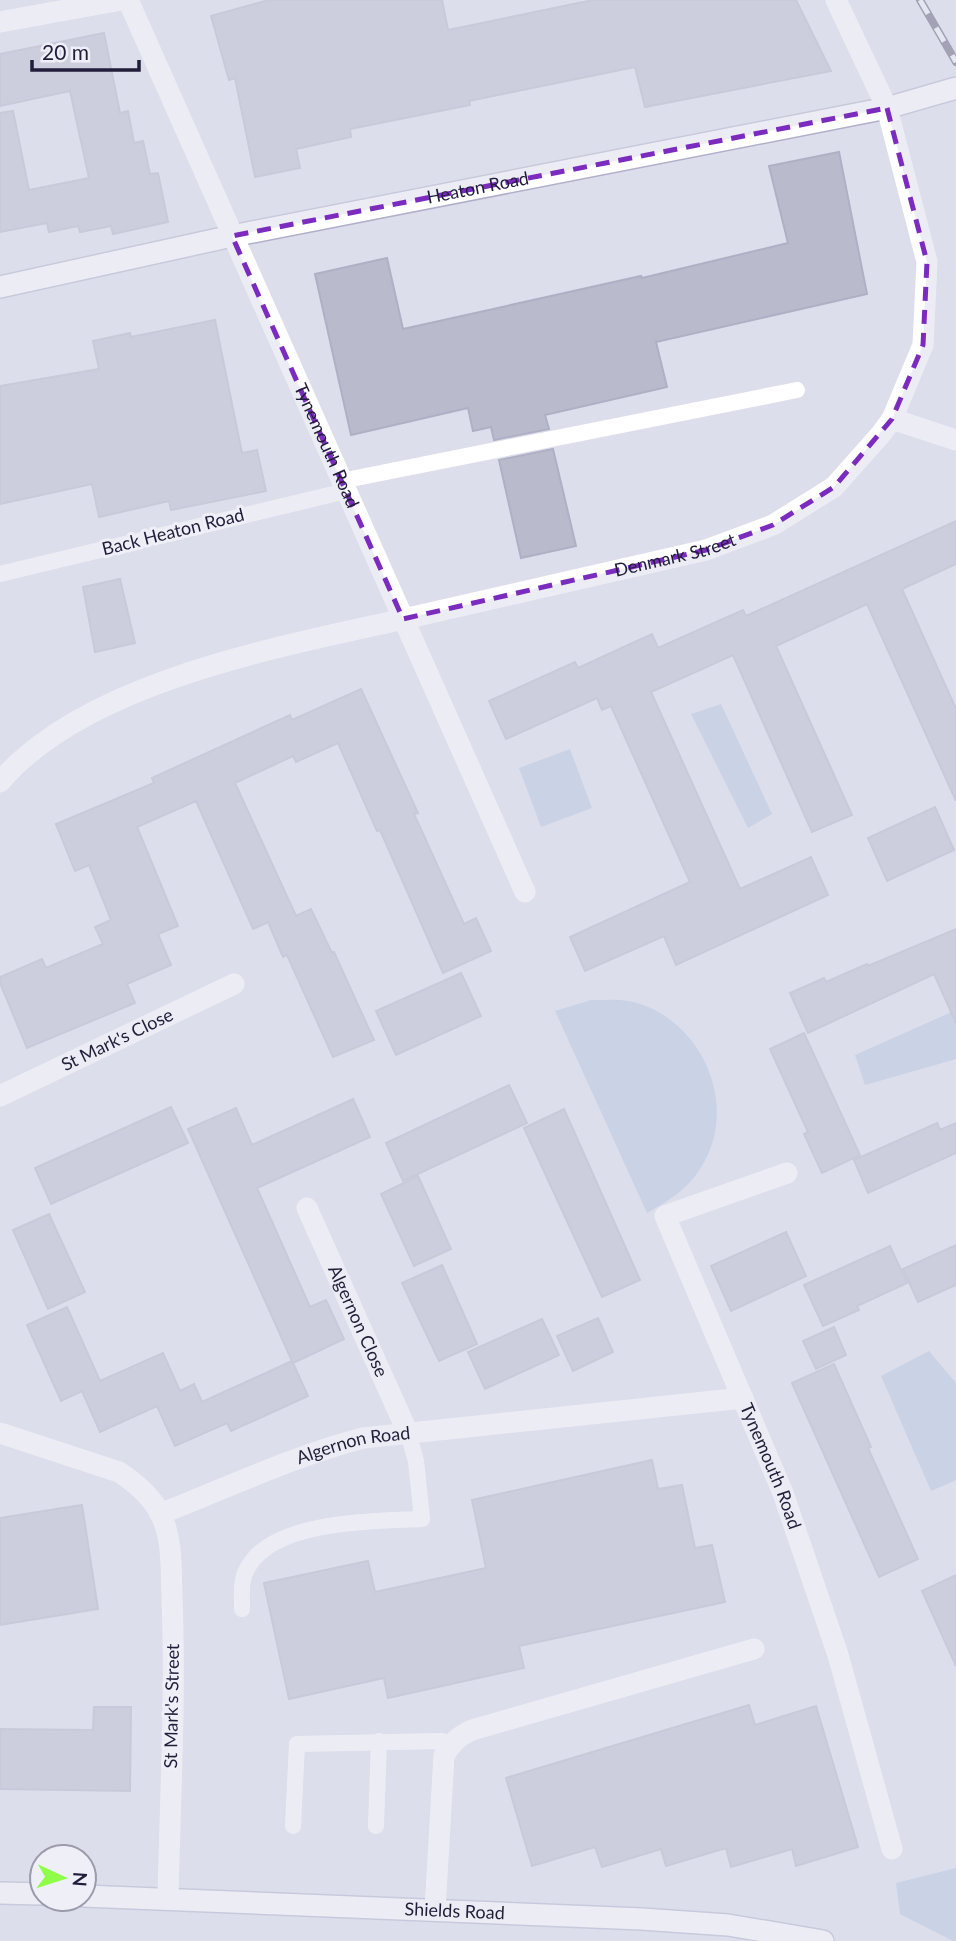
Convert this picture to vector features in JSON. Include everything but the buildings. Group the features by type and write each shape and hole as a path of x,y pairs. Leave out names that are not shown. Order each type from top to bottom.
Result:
{"street":[{"path":"0,22 121,0"},
{"name":"Tynemouth Road","path":"128,0 525,892"},
{"name":"Denmark Street","path":"0,782 13,767 46,740 108,704 151,687 250,655 706,550 773,526 834,487 892,419 923,345 928,262 887,108 836,0"},
{"name":"Heaton Road","path":"0,287 232,236 887,108 956,88"},
{"path":"892,419 956,440"},
{"name":"St Mark's Close","path":"0,1096 233,985"},
{"name":"Tynemouth Road","path":"787,1173 665,1216 783,1493 838,1655 892,1849"},
{"name":"Algernon Close","path":"307,1208 408,1433"},
{"name":"Algernon Road","path":"160,1514 334,1445 363,1438 743,1398"},
{"path":"0,1433 119,1472 136,1483 160,1514"},
{"name":"St Mark's Street","path":"160,1514 170,1559 173,1628 168,1898"},
{"path":"435,1909 444,1756 460,1735 754,1649"},
{"path":"0,1893 28,1894"},
{"name":"Shields Road","path":"98,1896 435,1909 728,1925 823,1941"}],"lane":[{"name":"Back Heaton Road","path":"0,574 343,486 797,390"},
{"path":"242,1609 242,1582 248,1567 258,1554 272,1545 324,1526 422,1519 416,1461 408,1433"},
{"path":"376,1826 379,1741"},
{"path":"293,1826 297,1744 442,1741 450,1745"}],"highlighted area":[{"path":"887,108 927,262 923,345 892,419 834,487 773,525 706,550 403,619 232,236"}],"shaded area":[{"path":"721,704 772,814 748,828 691,714"},
{"path":"570,749 592,808 541,827 519,768"},
{"path":"591,1000 629,1001 654,1010 676,1025 694,1044 707,1067 715,1092 717,1118 712,1144 700,1169 683,1189 647,1213 555,1011"},
{"path":"956,1010 956,1059 865,1085 855,1055"},
{"path":"929,1351 956,1383 956,1480 931,1491 881,1376"},
{"path":"956,1868 956,1941 953,1941 900,1914 896,1883"}],"railway":[{"path":"920,0 956,62"}]}
